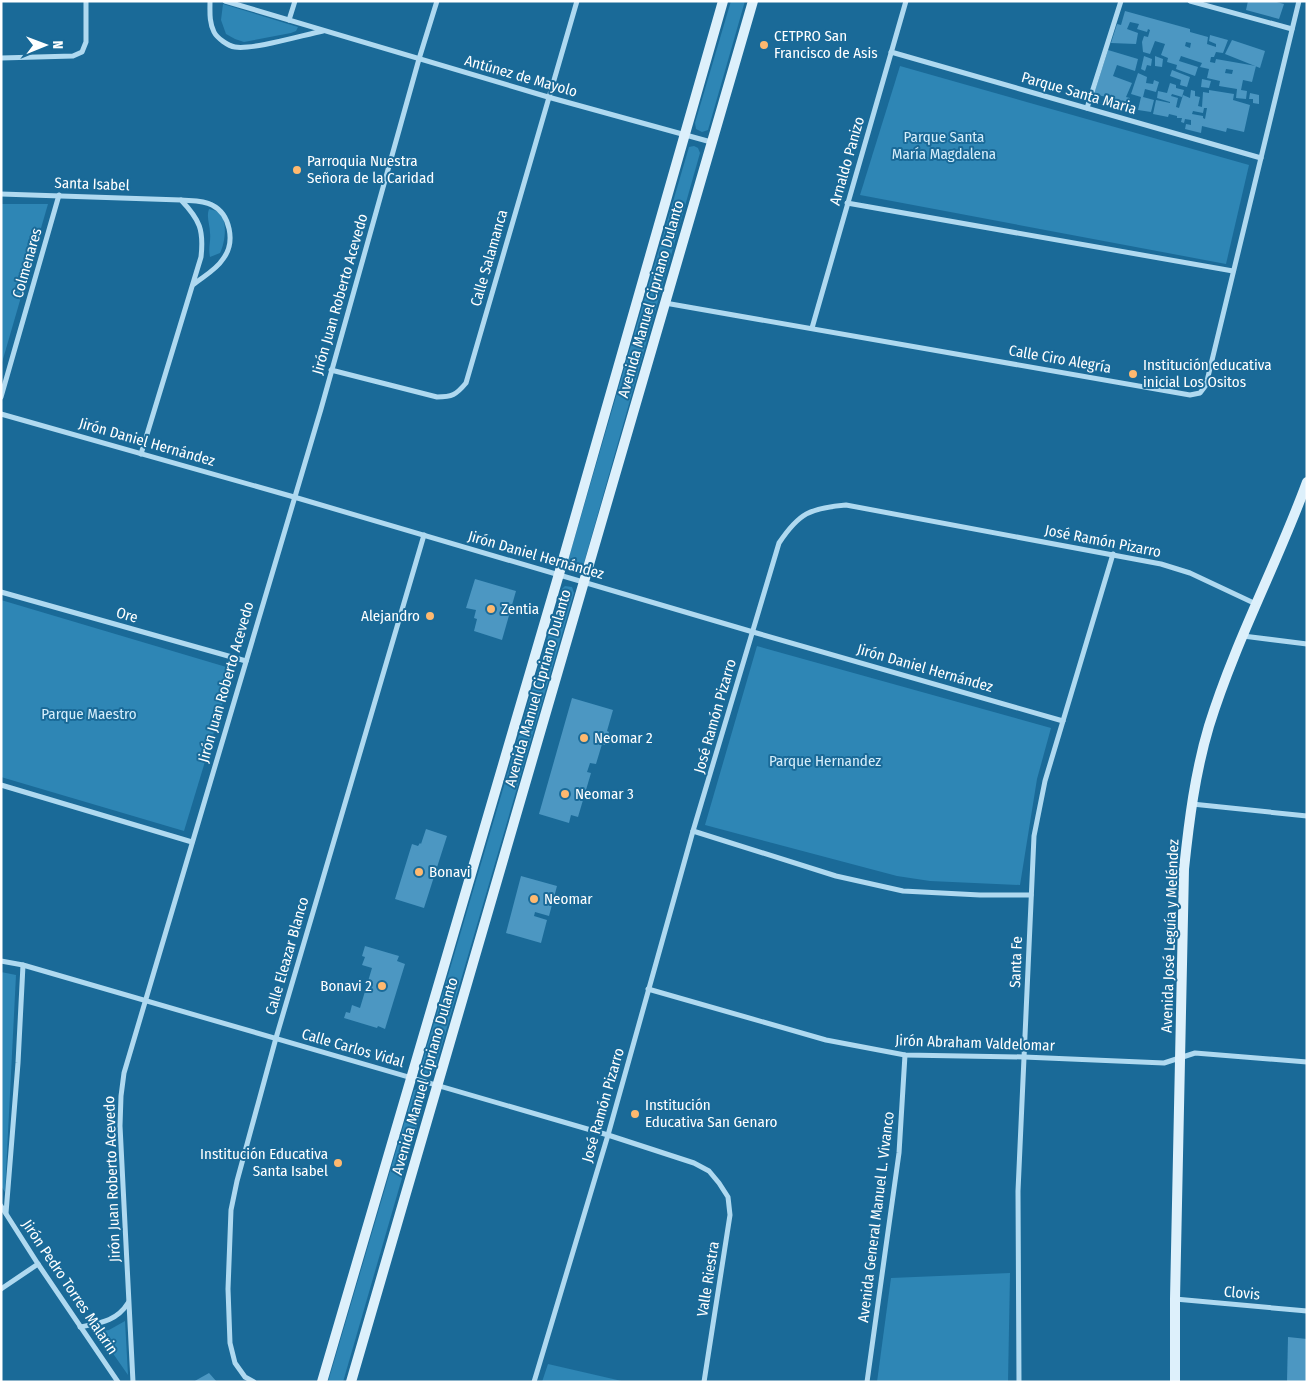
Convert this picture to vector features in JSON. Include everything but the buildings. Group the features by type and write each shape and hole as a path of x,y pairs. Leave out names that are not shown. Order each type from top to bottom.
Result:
{"main road":[{"name":"Avenida Manuel Cipriano Dulanto","path":"322,1382 559,574 723,1"},
{"name":"Avenida Manuel Cipriano Dulanto","path":"351,1382 753,1"},
{"name":"Avenida José Leguía y Meléndez","path":"1175,1382 1184,869 1191,804 1208,728 1242,636 1307,482"}],"street":[{"path":"1,58 73,56 82,52 86,42 86,1"},
{"name":"Antúnez de Mayolo","path":"210,1 210,23 215,34 224,42 235,47 265,43 324,30"},
{"name":"Antúnez de Mayolo","path":"225,1 548,97 711,142"},
{"path":"289,20 295,1"},
{"name":"Jirón Juan Roberto Acevedo","path":"133,1382 120,1126 124,1073 331,370 437,1"},
{"name":"Calle Salamanca","path":"331,370 437,397 449,397 458,393 466,383 577,1"},
{"name":"Arnaldo Panizo","path":"812,328 906,1"},
{"path":"1087,108 1120,1"},
{"path":"1190,1 1292,29"},
{"name":"Calle Ciro Alegría","path":"665,303 1190,395 1200,393 1206,385 1299,1"},
{"name":"Parque Santa Maria","path":"891,52 1261,158"},
{"name":"Santa Isabel","path":"1,194 181,200 210,203 220,210 227,220 230,233 228,248 224,258 213,270 193,284"},
{"name":"Colmenares","path":"1,397 59,195"},
{"path":"141,454 201,257 202,241 200,226 193,213 181,200"},
{"path":"848,203 1233,271"},
{"name":"Jirón Daniel Hernández","path":"1,414 294,496 752,632 1063,721"},
{"name":"José Ramón Pizarro","path":"534,1382 608,1135 648,988 752,632 779,543 792,524 808,513 824,507 846,505 1161,564 1190,573 1256,604"},
{"name":"Calle Eleazar Blanco","path":"254,1382 245,1378 235,1363 230,1343 228,1289 231,1210 237,1181 276,1038 424,536"},
{"name":"Santa Fe","path":"1019,1382 1018,1191 1034,836 1045,781 1113,554"},
{"name":"Ore","path":"1,592 246,661"},
{"path":"1242,636 1307,644"},
{"path":"1,785 192,842"},
{"path":"1191,804 1307,816"},
{"path":"693,831 836,876 903,891 980,895 1031,895"},
{"name":"Calle Carlos Vidal","path":"1,961 23,965 608,1135 694,1163 709,1171 719,1182"},
{"path":"6,1213 18,1062 23,965"},
{"name":"Jirón Abraham Valdelomar","path":"648,988 826,1040 905,1055 1024,1057 1164,1063 1195,1053 1307,1062"},
{"name":"Avenida General Manuel L. Vivanco","path":"867,1382 899,1153 905,1055"},
{"name":"Valle Riestra","path":"704,1382 730,1216 728,1197 719,1182"},
{"name":"Jirón Pedro Torres Malarin","path":"1,1206 118,1382"},
{"path":"1,1290 38,1264"},
{"name":"Clovis","path":"1175,1299 1307,1311"},
{"path":"80,1327 113,1318 123,1311 128,1303"}],"green space":[{"path":"731,1 745,1 708,130 702,132 696,129 695,123"},
{"path":"223,4 298,27 296,31 291,33 244,42 226,34 221,20"},
{"name":"Parque Santa María Magdalena","path":"900,66 1249,165 1226,264 860,195"},
{"path":"694,146 698,148 700,153 582,570 577,572 569,570 567,564 689,147"},
{"path":"1,204 48,204 1,366"},
{"path":"209,209 221,214 225,225 220,253 210,257 208,215"},
{"path":"565,586 572,587 574,593 434,1072 430,1074 423,1073 421,1067 562,589"},
{"name":"Parque Maestro","path":"1,600 233,669 184,831 1,777"},
{"name":"Parque Hernandez","path":"757,646 1051,728 1037,779 1020,885 930,881 897,876 705,825"},
{"path":"1,972 16,975 5,1192 1,1186"},
{"path":"414,1090 424,1090 426,1095 343,1382 328,1382"},
{"path":"1010,1273 1008,1382 877,1382 891,1278"},
{"path":"125,1321 128,1375 98,1332 109,1330"},
{"path":"548,1364 626,1382 542,1382"}],"place":[{"name":"CETPRO San Francisco de Asis","path":"764,45"},
{"name":"Parroquia Nuestra Señora de la Caridad","path":"297,170"},
{"name":"Institución educativa inicial Los Ositos","path":"1133,374"},
{"name":"Zentia","path":"491,609"},
{"name":"Alejandro","path":"430,616"},
{"name":"Neomar 2","path":"584,738"},
{"name":"Neomar 3","path":"565,794"},
{"name":"Bonavi","path":"419,872"},
{"name":"Neomar","path":"534,899"},
{"name":"Bonavi 2","path":"382,986"},
{"name":"Institución Educativa San Genaro","path":"635,1114"},
{"name":"Institución Educativa Santa Isabel","path":"338,1163"}]}
